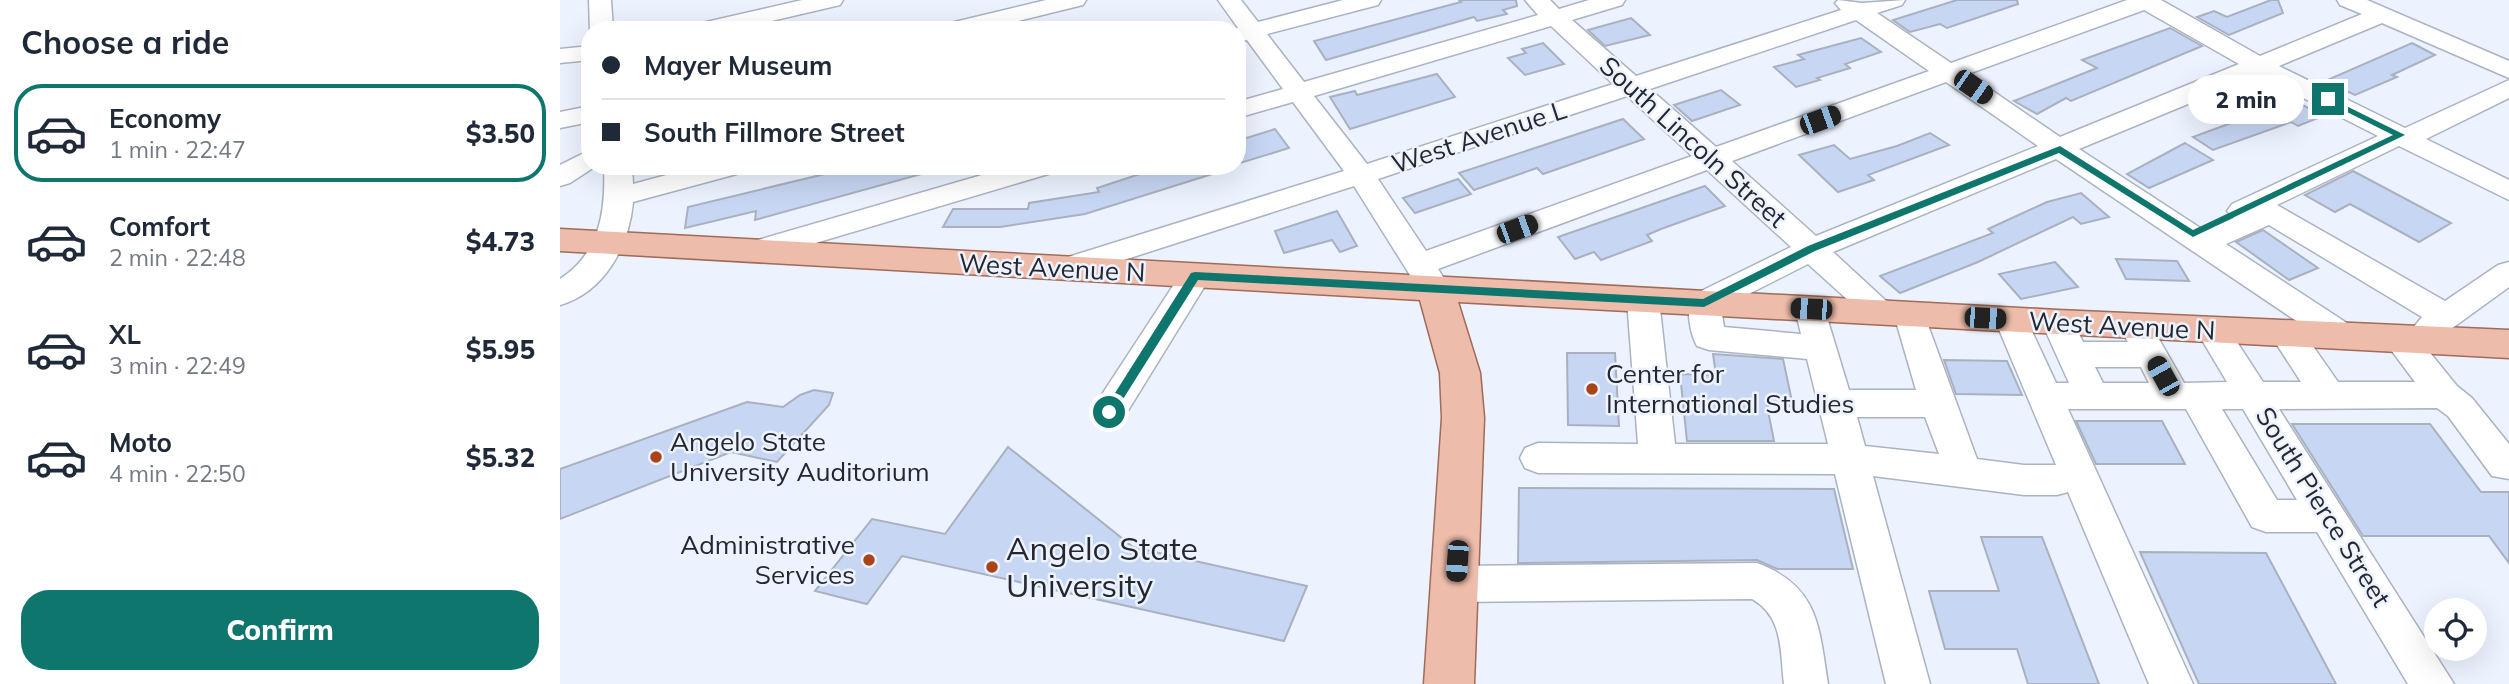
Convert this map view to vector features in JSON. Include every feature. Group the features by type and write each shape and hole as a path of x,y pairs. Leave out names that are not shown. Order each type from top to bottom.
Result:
{"main road":[{"name":"West Avenue N","path":"560,240 1195,276 1426,275 1643,300 2011,320 2065,338 2143,341 2212,330 2509,344"},
{"path":"1426,275 1447,321 1461,385 1462,469 1449,684"}],"street":[{"path":"600,0 601,21"},
{"path":"740,21 832,0"},
{"path":"988,21 1075,0"},
{"path":"1229,0 1239,21"},
{"path":"1246,33 1370,0"},
{"path":"1246,107 1299,92 1545,8 1614,0"},
{"name":"West Avenue L","path":"1063,269 1632,87 1851,6 1894,0"},
{"path":"1246,34 1299,92 1360,175 1426,275 1715,159 2146,0 2256,64 2509,191"},
{"path":"2348,0 2509,70"},
{"path":"1851,6 2060,149 2199,238 2344,337"},
{"name":"South Lincoln Street","path":"1545,8 1812,249 1896,313"},
{"path":"1821,348 1709,338 1704,303 1812,249 2060,149 2256,64 2381,15"},
{"path":"560,56 581,54"},
{"path":"2199,238 2509,88"},
{"path":"560,120 581,116"},
{"path":"560,177 581,164"},
{"path":"560,294 594,268 609,242 621,196 619,175"},
{"path":"621,196 700,175"},
{"path":"755,251 1014,175"},
{"path":"2199,238 2271,213 2446,317"},
{"path":"2505,466 2460,407 2445,395 2406,340 2446,317 2509,272"},
{"path":"1109,412 1195,276"},
{"path":"1643,300 1658,459"},
{"path":"1811,309 1908,684"},
{"path":"1896,313 1938,404 1964,472"},
{"path":"2011,320 2171,684"},
{"name":"South Pierce Street","path":"2212,330 2432,684"},
{"path":"2287,334 2327,394"},
{"path":"2065,338 2092,396"},
{"path":"2143,341 2185,396 2266,516 2329,516"},
{"path":"2044,396 2445,395"},
{"path":"1835,403 1938,404"},
{"path":"1538,458 1850,459 2024,480 2057,480"},
{"path":"1455,584 1757,581 1780,591 1795,611 1806,684"}],"building":[{"path":"1459,0 1516,0 1517,6 1503,10 1507,14 1477,21 1474,17 1326,60 1314,41 1461,2"},
{"path":"1957,0 2017,0 2018,4 1947,28 1940,24 1910,32 1893,20"},
{"path":"2271,0 2278,0 2283,13 2229,35 2197,17 2214,11 2227,17"},
{"path":"1631,18 1650,35 1605,46 1588,30"},
{"path":"2170,28 2202,46 2071,101 2066,98 2037,114 2014,101 2097,68 2082,60"},
{"path":"1861,38 1881,52 1845,64 1850,68 1817,78 1820,80 1796,87 1774,67 1804,59 1798,55"},
{"path":"1543,43 1564,64 1525,75 1508,58 1526,53 1522,49"},
{"path":"2412,43 2435,55 2392,75 2397,77 2355,95 2325,81"},
{"path":"1437,74 1455,97 1350,129 1330,97 1355,91 1357,95"},
{"path":"1721,90 1740,105 1692,121 1674,105"},
{"path":"2290,98 2323,116 2298,126 2291,122 2213,150 2193,137 2269,109 2265,107"},
{"path":"1623,119 1644,139 1543,174 1537,168 1474,190 1459,173"},
{"path":"1275,129 1289,148 1246,161 1246,138"},
{"path":"1930,133 1949,145 1868,175 1874,180 1838,192 1799,155 1834,145 1850,159 1897,146"},
{"path":"2185,143 2213,160 2149,188 2127,174"},
{"path":"2353,171 2451,223 2419,242 2350,204 2335,212 2305,195"},
{"path":"821,175 918,175 755,220 756,211 685,228 688,207"},
{"path":"1137,175 1209,175 1085,214 1000,227 943,227 953,209 1028,209 1029,203 1099,192 1097,188"},
{"path":"1458,179 1471,194 1415,213 1403,198"},
{"path":"1705,186 1725,206 1647,235 1652,241 1601,260 1594,252 1575,259 1558,237"},
{"path":"2081,193 2109,217 2081,224 2073,217 1978,262 1900,293 1880,276 1993,233 1988,229 2047,202"},
{"path":"1337,211 1357,246 1340,252 1332,240 1284,253 1275,231"},
{"path":"2263,230 2318,268 2289,280 2236,242"},
{"path":"2116,259 2177,261 2189,281 2126,279"},
{"path":"2055,262 2078,287 2021,299 1999,274"},
{"name":"Center for International Studies","path":"1567,353 1615,353 1619,426 1568,425"},
{"path":"1713,354 1783,359 1793,406 1767,406 1774,441 1687,441 1680,374 1716,375"},
{"path":"1944,360 2007,361 2022,395 1956,394"},
{"name":"Angelo State University Auditorium","path":"814,390 833,393 829,405 777,462 731,452 560,519 560,469 747,402 783,407 800,395"},
{"path":"2076,421 2162,421 2185,464 2096,464"},
{"path":"2292,424 2430,424 2481,492 2509,492 2509,563 2489,536 2363,536"},
{"path":"1008,447 1133,547 1307,586 1284,641 902,556 867,604 815,591 872,519 945,534"},
{"path":"1519,488 1834,489 1853,569 1777,569 1757,560 1518,563"},
{"path":"1981,537 2042,537 2099,684 2028,684 2017,649 1945,649 1929,591 1999,591"},
{"path":"2140,552 2266,553 2336,684 2199,684"}],"place":[{"name":"Center for International Studies","path":"1592,389"},
{"name":"Angelo State University Auditorium","path":"656,457"},
{"name":"Administrative Services","path":"869,560"},
{"name":"Angelo State University","path":"992,567"}],"route":[{"path":"1109,412 1195,276 1433,286 1704,303 1812,249 2060,149 2193,234 2401,135 2328,99"}]}
